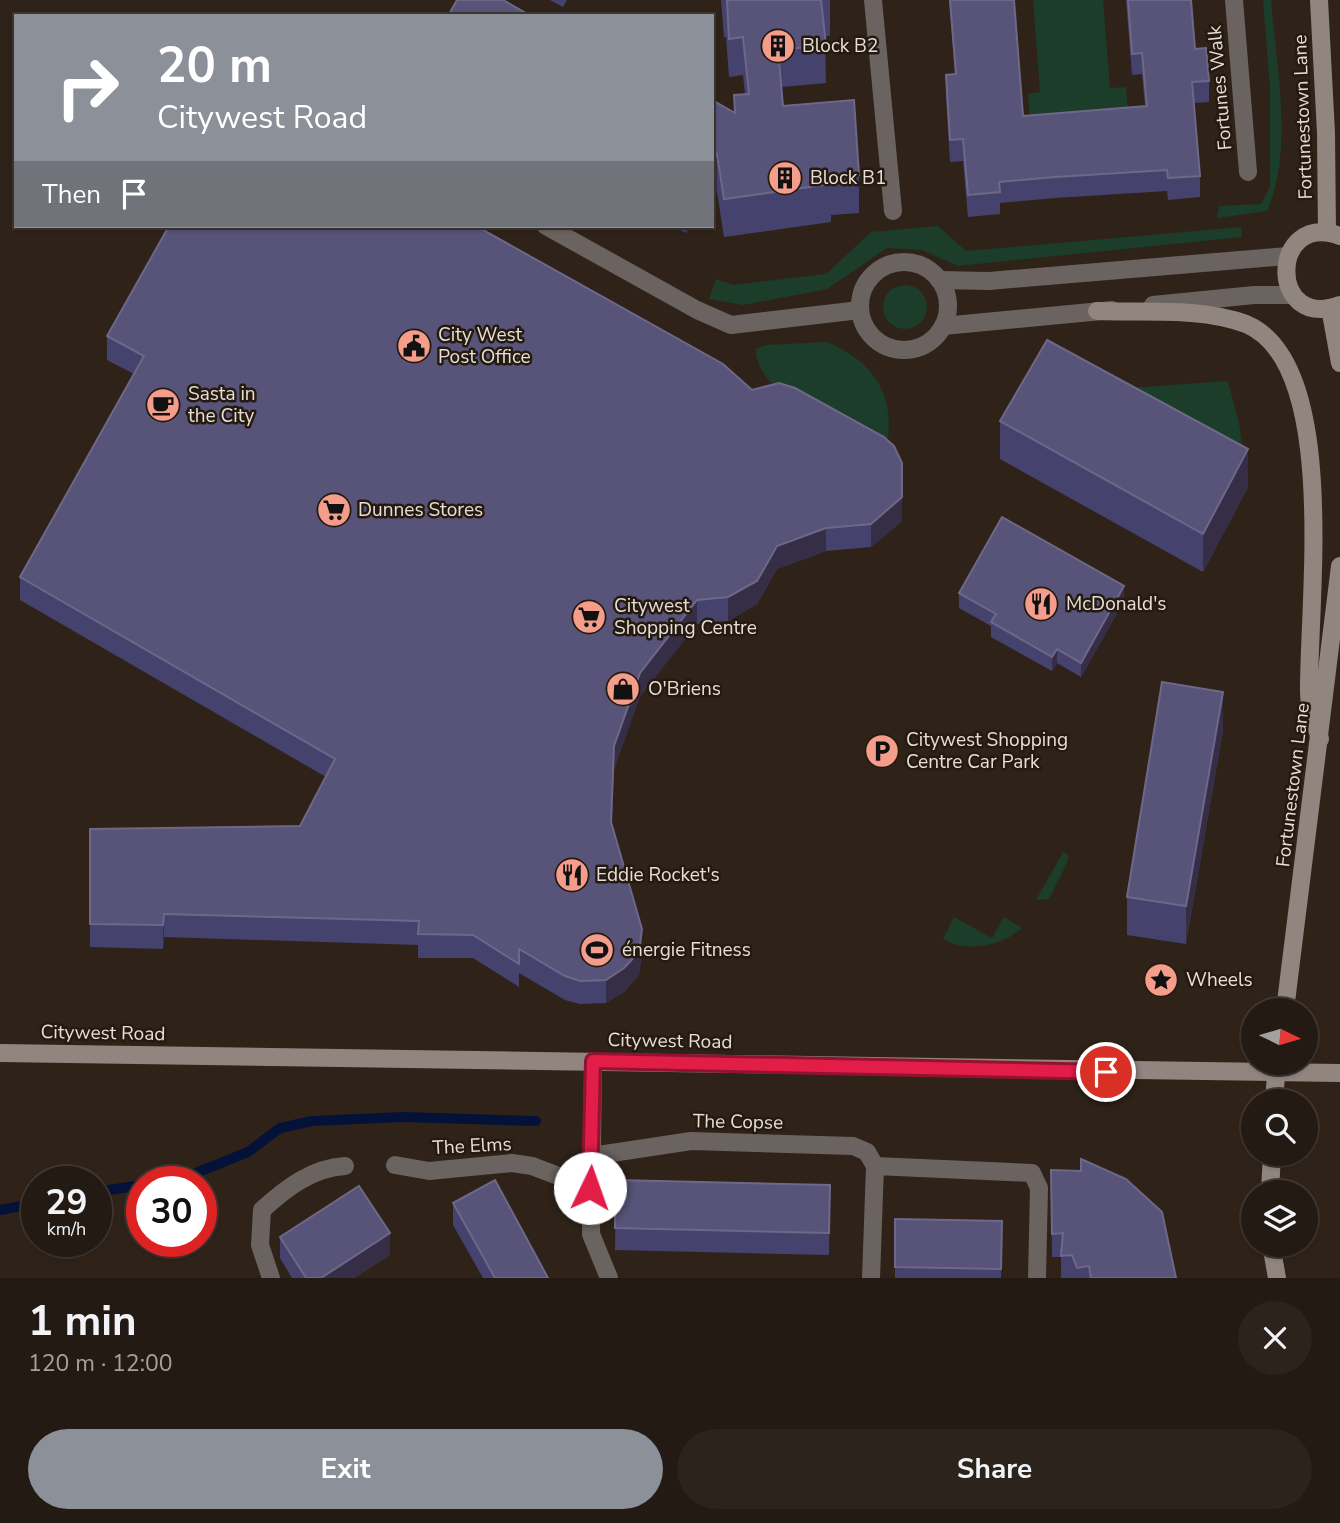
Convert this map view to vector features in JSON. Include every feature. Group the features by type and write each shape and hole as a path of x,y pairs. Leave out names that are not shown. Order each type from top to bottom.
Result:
{"street":[{"path":"873,0 893,211"},
{"name":"Fortunes Walk","path":"1234,0 1248,172"},
{"name":"Fortunestown Lane","path":"1287,256 1303,237 1333,234 1319,0"},
{"path":"550,228 697,310 731,325 860,310"},
{"path":"939,280 947,303 943,326 924,346 911,350 896,350 882,345 871,336 860,310 867,282 888,265 916,264 939,280 989,281 1287,256 1285,276 1293,295 1310,307 1335,307 1340,363"},
{"path":"943,326 1254,295 1293,295"},
{"path":"1097,311 1182,314 1235,320 1274,340 1295,371 1315,444 1317,488 1309,696 1320,739"},
{"name":"Fortunestown Lane","path":"1288,998 1340,566"},
{"name":"Citywest Road","path":"0,1054 593,1061 1132,1072 1241,1067"},
{"path":"593,1061 591,1234 609,1278"},
{"name":"Citywest Road","path":"1318,1071 1340,1073"},
{"name":"The Copse","path":"592,1156 691,1141 853,1146 867,1152 875,1166"},
{"name":"The Elms","path":"395,1164 429,1171 512,1163 532,1166 569,1180 590,1182"},
{"path":"271,1278 260,1245 262,1210 281,1192 323,1167 345,1166"},
{"path":"871,1278 875,1166 1032,1173 1039,1188 1037,1278"},
{"path":"1273,1257 1277,1278"}],"green space":[{"path":"1033,0 1103,0 1110,88 1126,87 1128,114 1030,122 1028,94 1040,92"},
{"path":"1263,0 1271,0 1281,107 1280,162 1275,187 1267,211 1217,218 1219,206 1261,204 1270,186 1270,88"},
{"path":"938,226 966,251 1241,227 1242,237 958,266 922,250 887,248 827,289 743,305 709,299 716,279 733,285 826,274 871,232"},
{"path":"905,285 921,291 927,307 921,323 905,329 889,323 883,307 889,291"},
{"path":"827,342 858,360 879,383 888,413 886,448 828,421 787,396 771,382 760,366 756,349 766,345"},
{"path":"1228,381 1239,423 1248,487 1072,392"},
{"path":"1063,852 1068,855 1068,861 1049,899 1036,900"},
{"path":"954,917 992,938 1004,917 1022,928 995,943 962,946 943,939"}],"building":[{"path":"457,0 503,0 528,14 449,14"},
{"path":"727,0 821,0 826,45 778,50 783,106 854,100 859,175 830,177 831,184 724,199 717,154 714,158 714,101 735,113 734,95 749,94 743,37 729,39"},
{"path":"950,0 1014,0 1023,116 1147,106 1142,53 1132,54 1128,0 1191,0 1195,49 1206,48 1209,81 1192,82 1200,176 1168,178 1167,170 1055,177 999,182 1000,192 968,195 963,139 950,140 946,75 956,74"},
{"path":"168,228 480,228 723,364 752,390 779,383 795,388 884,437 894,446 902,463 902,497 871,524 826,528 777,546 757,581 728,597 697,600 640,673 614,746 611,822 642,929 639,952 624,968 606,980 580,981 565,976 519,949 519,964 473,935 418,934 419,921 164,914 163,925 90,924 90,829 300,826 335,759 20,577 144,356 107,336"},
{"path":"1047,340 1248,449 1203,534 1000,421"},
{"name":"McDonald's","path":"1002,517 1124,586 1081,663 1057,649 1052,657 991,622 996,614 959,593"},
{"path":"1162,682 1223,692 1186,906 1127,897"},
{"path":"1081,1159 1126,1179 1162,1212 1176,1278 1091,1278 1089,1266 1077,1268 1072,1255 1061,1256 1063,1233 1052,1234 1051,1170 1081,1171"},
{"path":"495,1180 548,1278 495,1278 453,1203"},
{"path":"616,1180 830,1185 829,1233 615,1228"},
{"path":"359,1186 390,1233 321,1278 306,1278 280,1237"},
{"path":"895,1219 1002,1221 1001,1269 895,1267"}],"waterway":[{"path":"213,1166 248,1152 280,1128 312,1121 403,1117 536,1121"},
{"path":"112,1190 126,1187"},
{"path":"0,1210 21,1206"}],"place":[{"name":"Block B2","path":"778,46"},
{"name":"Block B1","path":"785,178"},
{"name":"City West Post Office","path":"414,346"},
{"name":"Sasta in the City","path":"163,405"},
{"name":"Dunnes Stores","path":"334,510"},
{"name":"McDonald's","path":"1041,604"},
{"name":"Citywest Shopping Centre","path":"589,617"},
{"name":"O'Briens","path":"623,689"},
{"name":"Citywest Shopping Centre Car Park","path":"882,751"},
{"name":"Eddie Rocket's","path":"572,875"},
{"name":"énergie Fitness","path":"597,950"},
{"name":"Wheels","path":"1161,980"}],"route":[{"path":"590,1188 594,1109 593,1061 1106,1072"}]}
